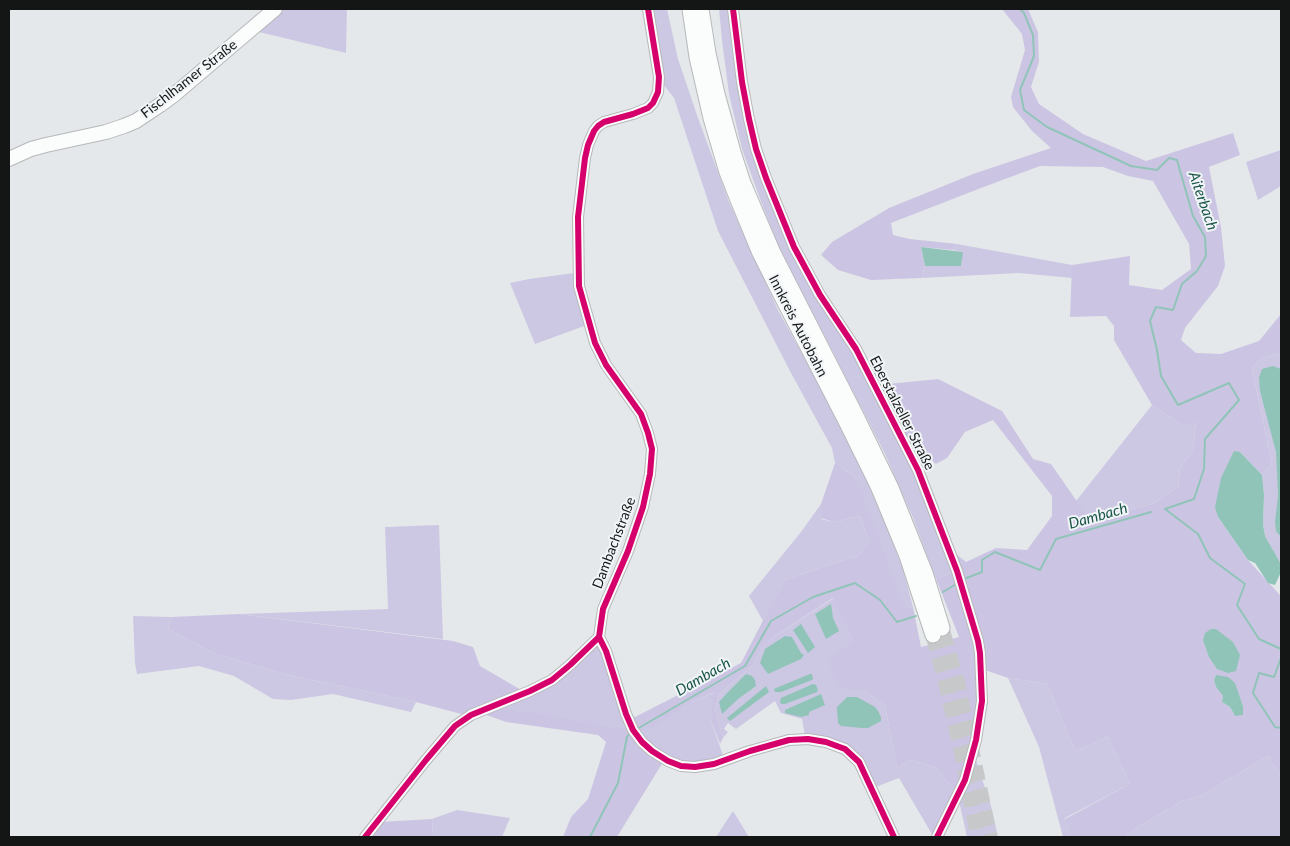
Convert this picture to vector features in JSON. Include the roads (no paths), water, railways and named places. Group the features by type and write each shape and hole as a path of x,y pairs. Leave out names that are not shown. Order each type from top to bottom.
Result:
{"highway":[{"name":"Innkreis Autobahn","path":"690,9 697,57 711,118 727,172 738,200 760,253 878,486 938,633 925,573 891,488 773,253 744,183 728,137 717,94 701,9"}],"main road":[{"name":"Fischlhamer Straße","path":"9,159 31,149 106,132 141,118 175,94 275,9"}],"street":[{"name":"Dambachstraße","path":"598,637 603,609 628,551 643,506 650,474 652,449 641,414 606,365 595,343 579,286 578,216 585,158 594,131 604,122 648,108 653,103 658,92 659,77 648,9"},
{"name":"Eberstalzeller Straße","path":"734,9 742,82 756,149 766,178 794,247 820,295 856,349 918,470 957,571 979,647 982,700 976,740 965,780 938,837"},
{"path":"365,837 455,726 471,715 552,680 598,637 606,651 633,730 642,742 668,762 681,766 695,767 714,764 789,740 808,739 826,742 845,749 859,762 894,837"}],"waterway":[{"name":"Aiterbach","path":"1020,9 1024,13 1033,35 1034,56 1020,90 1024,110 1047,127 1131,166 1157,170 1169,158 1177,160 1193,216 1205,237 1206,256 1197,271 1182,284 1173,310 1156,307 1150,321 1161,376 1178,405 1229,383 1239,400 1205,439 1204,469 1194,499 1165,509 1198,534 1210,558 1245,584 1237,605 1259,639 1281,649"},
{"name":"Dambach","path":"964,579 982,572 982,560 995,552 1040,570 1056,539 1151,512"},
{"name":"Dambach","path":"637,729 745,666 771,621 813,597 855,583 880,600 897,622 916,616"},
{"name":"Dambach","path":"943,592 958,583"},
{"name":"Aiterbach","path":"1281,658 1274,677 1259,673 1253,693 1275,727 1281,728"},
{"name":"Dambach","path":"590,837 618,783 629,734"}],"tunnel":[{"path":"943,632 958,685 990,837"},
{"path":"933,635 960,746 978,837"}]}
